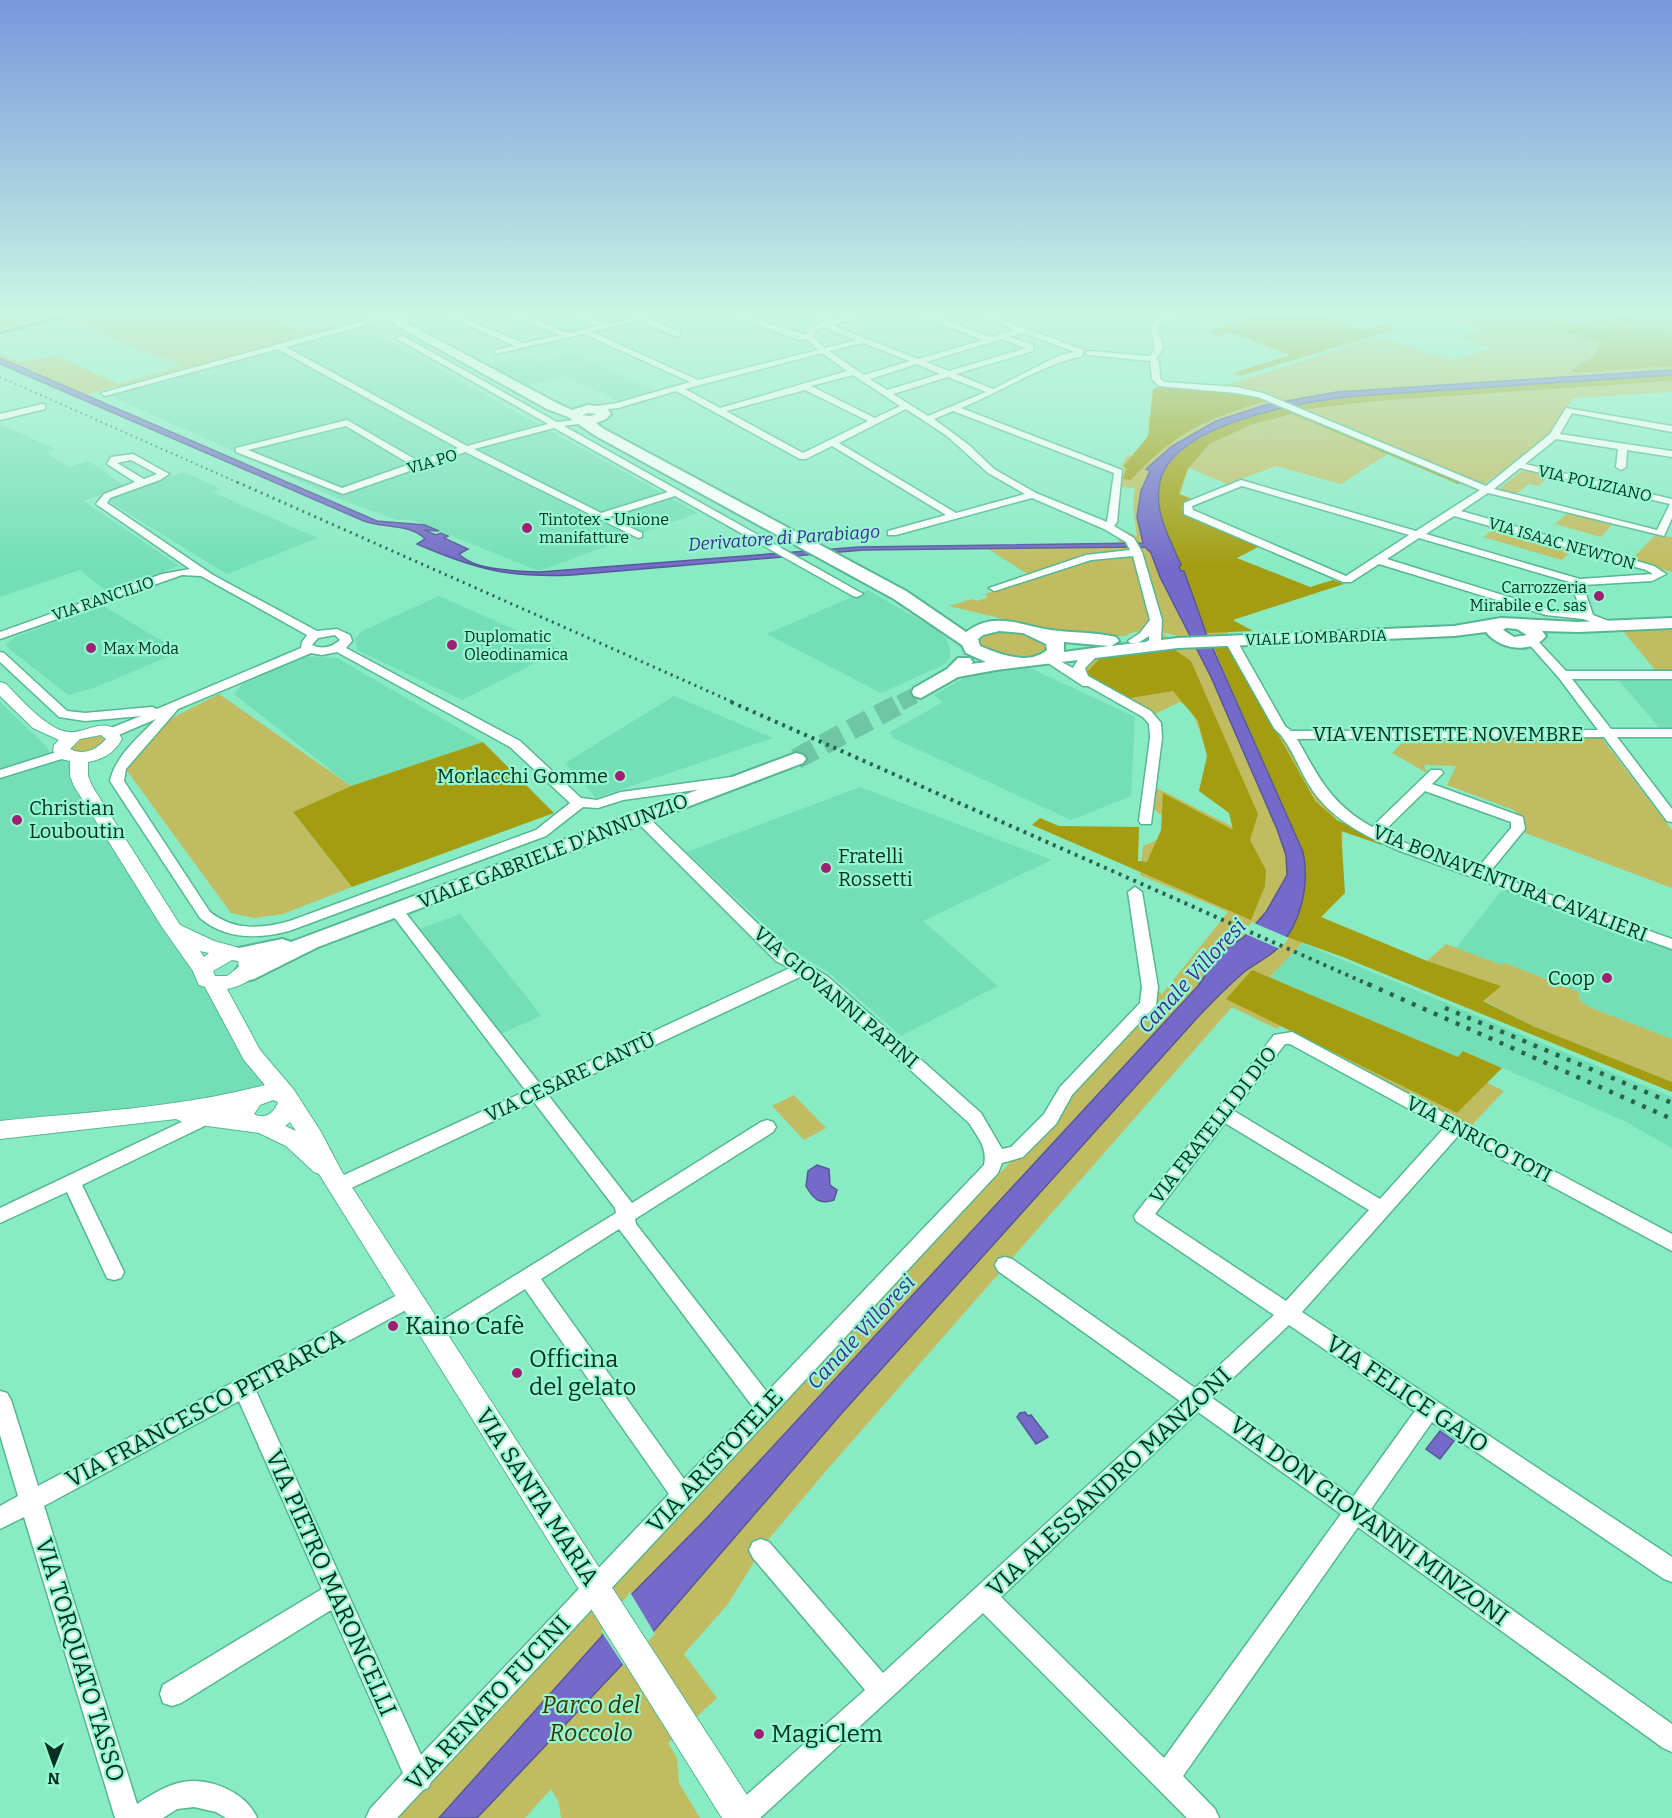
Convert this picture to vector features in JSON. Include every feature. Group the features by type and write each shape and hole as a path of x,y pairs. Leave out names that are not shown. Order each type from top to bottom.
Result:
{"main road":[{"name":"VIALE LOMBARDIA","path":"539,398 588,415 614,439 900,595 969,644 975,652 989,657 1024,663 1093,654 1149,636"},
{"name":"VIALE LOMBARDIA","path":"900,595 954,615 1046,635 1086,640 1149,636 1183,643 1516,630 1554,627 1584,618 1612,626 1672,623"},
{"name":"VIALE LOMBARDIA","path":"969,644 971,635 980,630 1004,627"},
{"path":"1046,635 1055,642 1058,648 1048,659"},
{"path":"921,692 953,673 964,661 969,644"},
{"path":"953,673 1024,663"},
{"name":"VIALE GABRIELE D'ANNUNZIO","path":"239,965 310,942 642,819 796,759"}],"street":[{"path":"373,398 468,450 638,535"},
{"path":"507,398 857,594"},
{"path":"588,415 643,398"},
{"path":"695,398 803,457 906,405"},
{"path":"718,411 768,398"},
{"path":"826,398 874,422"},
{"path":"894,398 927,418 966,447 991,471 1033,495 1108,527 1135,548 1149,636"},
{"path":"927,418 978,398"},
{"path":"1266,398 1487,490 1660,534 1672,507"},
{"path":"0,417 42,407"},
{"path":"952,408 1119,472 1112,522 1108,527"},
{"path":"1584,618 1577,586 1580,582 1417,535 1240,483 1187,505 1188,512 1347,580 1417,535 1452,512 1487,490 1554,436 1569,410 1672,429"},
{"name":"VIA PO","path":"417,464 347,423 239,450 343,491 417,464 588,415"},
{"path":"1554,436 1672,454"},
{"path":"832,442 954,516"},
{"path":"1621,467 1623,447"},
{"path":"143,483 112,464 112,461 130,457 164,472 161,477 106,496 100,504 208,577 315,635"},
{"name":"VIA POLIZIANO","path":"1518,465 1672,502"},
{"path":"600,516 675,493"},
{"path":"892,533 1033,495"},
{"name":"VIA ISAAC NEWTON","path":"1452,512 1650,568 1661,574 1652,578 1580,582"},
{"path":"994,588 1089,557 1135,548"},
{"path":"1378,560 1525,605 1584,618"},
{"name":"VIA RANCILIO","path":"0,636 171,574 193,572 208,577"},
{"path":"1525,605 1526,608 1516,630 1563,675 1672,818"},
{"path":"71,750 95,730 111,733 309,649 323,651 338,648 346,641 343,634 330,632 315,635 306,642 309,649"},
{"name":"VIA BONAVENTURA CAVALIERI","path":"1223,641 1280,728 1288,735 1320,791 1331,804 1374,833 1479,875 1672,944"},
{"path":"338,648 515,744 579,802 598,804 621,796 652,794 744,779"},
{"path":"1087,682 1079,668 1083,661 1093,654"},
{"path":"0,656 43,693 59,712 69,716 147,712 173,707"},
{"path":"1048,659 1147,714 1155,723 1156,738 1146,821"},
{"path":"1024,663 1058,670 1087,682"},
{"path":"1563,675 1672,675"},
{"path":"0,687 39,725 71,750"},
{"path":"173,707 123,763 119,769 117,781 205,915 210,921 229,929 254,932 295,924 541,832 579,802"},
{"path":"0,774 71,750 106,750 113,742 111,733"},
{"name":"VIA VENTISETTE NOVEMBRE","path":"1288,735 1672,733"},
{"name":"VIA SANTA MARIA","path":"71,750 82,786 172,927 208,976 252,1055 288,1099 314,1138 335,1181 742,1818"},
{"path":"1374,833 1436,773"},
{"path":"1425,786 1518,820 1518,829 1479,875"},
{"name":"VIA GIOVANNI PAPINI","path":"642,819 782,957 822,980 975,1118 991,1143 995,1156"},
{"path":"995,1156 1008,1156 1017,1152 1050,1119 1066,1091 1148,1005 1149,987 1135,892"},
{"path":"396,910 624,1206 627,1226 766,1408"},
{"name":"VIA SANTA MARIA","path":"172,927 239,965"},
{"path":"208,976 214,959 239,965"},
{"path":"208,976 239,965"},
{"path":"228,1012 239,965"},
{"name":"VIA CESARE CANTÙ","path":"335,1181 536,1092 802,969"},
{"name":"VIA FRATELLI DI DIO","path":"1143,1216 1280,1039 1285,1037"},
{"name":"VIA ENRICO TOTI","path":"1285,1037 1292,1038 1672,1243"},
{"name":"VIA SANTA MARIA","path":"252,1055 253,1098 242,1111 254,1124 294,1140 335,1181"},
{"path":"0,1130 156,1113 253,1098 273,1092 288,1099 286,1114 271,1124 156,1113"},
{"path":"0,1216 207,1118 228,1101"},
{"path":"1223,1113 1382,1209"},
{"path":"434,1336 767,1127"},
{"name":"VIA ALESSANDRO MANZONI","path":"742,1818 1289,1314 1456,1127"},
{"name":"VIA ARISTOTELE","path":"601,1595 683,1496 992,1168 995,1156"},
{"path":"72,1183 114,1272"},
{"name":"VIA FELICE GAJO","path":"1143,1216 1672,1571"},
{"name":"VIA DON GIOVANNI MINZONI","path":"1005,1265 1176,1388 1197,1400 1356,1512 1672,1739"},
{"path":"528,1277 683,1496"},
{"name":"VIA FRANCESCO PETRARCA","path":"0,1518 410,1298"},
{"name":"VIA PIETRO MARONCELLI","path":"243,1387 419,1779"},
{"name":"VIA TORQUATO TASSO","path":"0,1400 128,1818"},
{"path":"1166,1778 1429,1409"},
{"path":"761,1550 882,1691"},
{"path":"172,1694 336,1594"},
{"name":"VIA RENATO FUCINI","path":"380,1818 601,1595"},
{"path":"984,1597 1206,1818"},
{"path":"139,1818 170,1799 185,1793 199,1792 222,1800 244,1818"}],"shaded area":[{"path":"78,398 92,398 377,521 425,525 439,531 424,530 436,535 441,533 448,536 444,538 468,549 459,554 475,564 497,569 540,572 859,547 1143,543 1137,517 1141,491 1150,471 1146,469 1172,446 1216,421 1265,405 1305,398 1343,398 1274,410 1212,431 1186,446 1168,465 1159,487 1158,497 1165,528 1181,565 1179,567 1181,571 1184,571 1206,633 1303,852 1304,890 1293,927 1278,948 1244,972 1197,1018 841,1414 652,1633 477,1818 439,1818 601,1637 629,1597 705,1520 1198,986 1220,953 1244,937 1266,912 1287,875 1286,855 1277,829 1211,677 1160,577 1151,553 1145,547 863,550 549,576 510,573 475,566 417,544 425,539 413,531 364,521"},
{"path":"115,398 490,398 698,513 539,571 412,520 397,520 337,498"},
{"path":"611,398 638,398 622,403"},
{"path":"1152,398 1263,398 1269,400 1227,414 1193,429 1163,449 1131,480 1123,479 1126,468 1123,467 1148,436"},
{"path":"1344,398 1422,398 1300,410 1291,406"},
{"path":"1284,407 1464,483 1458,484 1292,414 1253,424 1209,444 1187,470 1179,494 1193,500 1183,505 1181,509 1264,544 1237,558 1310,587 1333,580 1344,584 1233,620 1253,631 1206,633 1162,516 1159,499 1162,479 1171,462 1204,436 1246,418"},
{"path":"0,424 55,449 46,453 69,467 89,461 124,486 84,501 179,566 107,592 80,570 0,597"},
{"path":"184,472 221,489 212,492 318,538 227,574 108,501 113,496"},
{"path":"868,590 939,631 950,648 950,657 946,664 881,693 767,634"},
{"name":"Duplomatic Oleodinamica","path":"439,596 561,650 462,700 357,650 355,639 362,631"},
{"path":"102,605 180,652 91,689 68,695 8,648 6,644 15,637"},
{"path":"1213,646 1226,646 1234,655 1315,801 1337,820 1383,843 1382,845 1341,831 1345,893 1321,917 1427,961 1501,986 1483,1001 1533,1026 1672,1082 1672,1092 1343,957 1287,937 1303,896 1305,863 1303,852"},
{"path":"1175,650 1191,661 1258,814 1250,840 1266,870 1265,886 1251,920 1032,825 1040,818 1059,826 1139,827 1138,861 1147,862 1161,830 1163,793 1233,830 1229,813 1199,791 1207,756 1198,721 1173,691 1130,698 1089,678 1087,672 1100,658"},
{"path":"303,656 337,658 483,742 351,786 234,694 245,681"},
{"path":"1028,667 1135,717 1131,796 1071,820 893,738 890,732 943,702 934,695 969,675"},
{"path":"1672,676 1672,731 1662,731 1616,677"},
{"path":"674,696 773,738 596,798 565,763"},
{"path":"0,702 46,746 52,756 0,772"},
{"path":"483,742 554,813 352,887 293,812 351,786"},
{"path":"67,757 282,1092 0,1129 0,775"},
{"path":"860,787 1052,860 923,921 998,986 901,1036 828,972 789,948 687,852"},
{"name":"Coop","path":"1505,886 1672,945 1672,1039 1589,1007 1579,999 1579,992 1505,963 1502,965 1456,948"},
{"path":"460,914 541,1016 496,1036 414,931"},
{"path":"1302,943 1672,1097 1672,1148 1624,1121 1464,1051 1458,1058 1270,977"},
{"path":"1252,970 1458,1057 1463,1051 1502,1068 1457,1113 1226,999"},
{"path":"817,1165 829,1169 830,1185 837,1190 834,1200 825,1202 817,1200 806,1186 808,1171"},
{"path":"1025,1412 1028,1416 1031,1415 1048,1437 1036,1444 1017,1417 1020,1413"},
{"path":"1440,1431 1454,1441 1440,1459 1426,1449"}],"green space":[{"name":"Parco del Roccolo","path":"1154,398 1576,398 1573,398 1550,435 1545,435 1535,447 1481,486 1395,449 1341,484 1276,466 1227,484 1189,468 1180,494 1194,499 1184,505 1182,513 1229,635 1225,633 1218,637 1219,645 1233,649 1319,798 1343,827 1340,894 1302,943 1270,977 1504,1091 1473,1124 1475,1129 1282,1025 1277,1029 1232,1007 826,1471 767,1541 728,1604 684,1654 717,1698 668,1743 677,1758 679,1783 700,1818 561,1818 559,1803 551,1789 525,1818 386,1818 1040,1132 1139,1018 1153,986 1162,994 1228,912 1140,875 1143,846 1163,837 1165,818 1156,811 1152,804 1155,787 1235,828 1191,708 1180,702 1153,715 1093,682 1082,670 1092,658 1192,639 1160,633 1173,640 1142,640 1150,632 1134,632 1125,636 1092,636 1057,632 949,606 972,599 976,601 988,597 985,594 1034,578 988,549 1122,547 1114,531 1123,530 1137,536 1134,512 1135,488 1120,487 1125,468 1121,466 1128,455 1145,461 1151,442 1148,421"},
{"path":"1530,470 1549,475 1539,486 1529,484 1514,496 1503,493 1499,489 1521,471"},
{"path":"1567,513 1612,525 1601,537 1555,524"},
{"path":"1496,528 1572,550 1562,560 1483,537"},
{"path":"1654,536 1672,537 1672,572 1631,560"},
{"path":"1672,629 1672,672 1656,671 1623,631"},
{"path":"1001,631 1039,637 1052,648 1034,660 990,656 974,641 981,634"},
{"path":"219,694 351,786 293,812 352,887 283,914 254,918 231,913 125,768 168,720"},
{"path":"96,734 107,740 93,752 70,752 68,744 72,741"},
{"path":"1408,737 1601,737 1672,830 1672,888 1523,832 1525,822 1514,810 1447,785 1456,766 1424,765 1427,773 1392,753"},
{"path":"1446,944 1502,965 1505,963 1579,992 1579,999 1589,1007 1672,1039 1672,1082 1533,1026 1483,1000 1500,986 1427,961"},
{"path":"794,1095 826,1128 804,1140 772,1106"}],"pier":[{"path":"1252,922 1289,938 1280,949 1243,933"},
{"path":"630,1592 655,1634 624,1666 601,1631"}],"tunnel":[{"path":"900,703 921,692"},
{"path":"796,759 903,702"}],"railway":[{"path":"47,398 241,484"},
{"path":"237,482 735,703"},
{"path":"731,702 1372,986"},
{"path":"1368,984 1672,1119"},
{"path":"1445,1008 1672,1103"}],"place":[{"name":"Tintotex - Unione manifatture","path":"527,528"},
{"name":"Carrozzeria Mirabile e C. sas","path":"1599,596"},
{"name":"Duplomatic Oleodinamica","path":"452,645"},
{"name":"Max Moda","path":"91,648"},
{"name":"Morlacchi Gomme","path":"620,776"},
{"name":"Christian Louboutin","path":"17,820"},
{"name":"Fratelli Rossetti","path":"826,868"},
{"name":"Coop","path":"1607,978"},
{"name":"Kaino Cafè","path":"393,1326"},
{"name":"Officina del gelato","path":"517,1373"},
{"name":"MagiClem","path":"759,1734"}],"water label":[{"name":"Derivatore di Parabiago","path":"784,538"},
{"name":"Canale Villoresi","path":"1192,976"},
{"name":"Canale Villoresi","path":"861,1332"}]}
